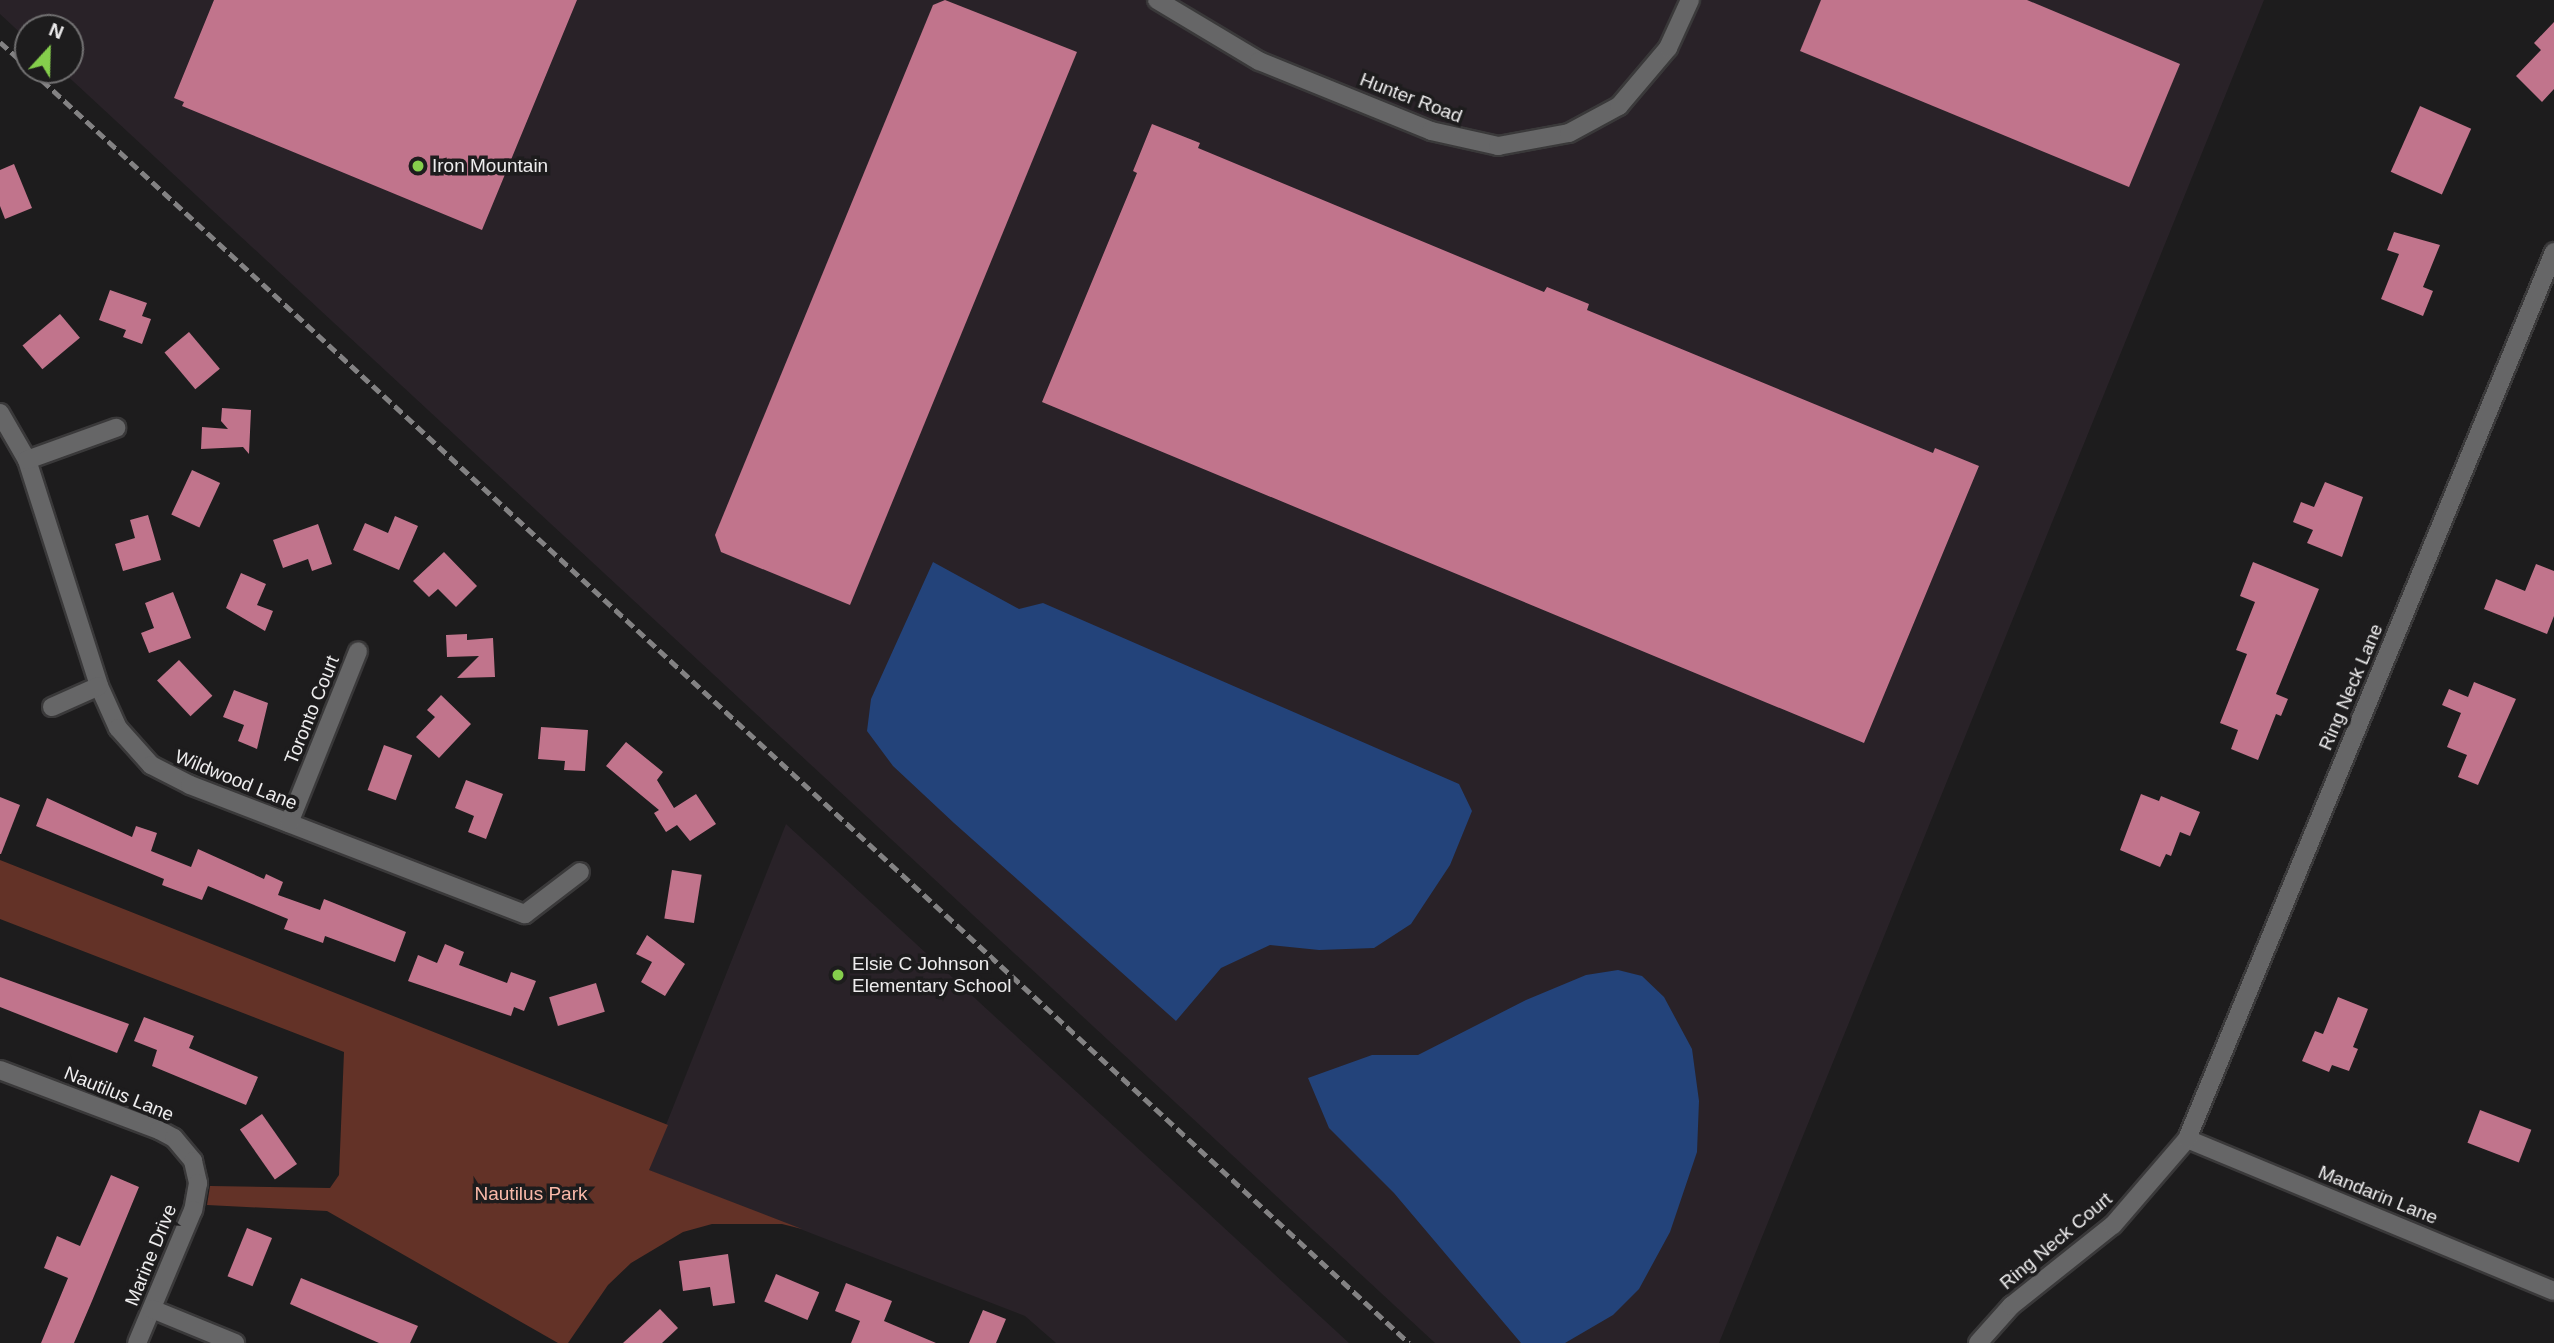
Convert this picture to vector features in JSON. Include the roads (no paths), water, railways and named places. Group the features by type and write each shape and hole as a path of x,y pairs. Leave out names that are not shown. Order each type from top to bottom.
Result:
{"street":[{"name":"Hunter Road","path":"1157,0 1259,61 1431,131 1498,146 1569,133 1619,106 1668,48 1690,0"},
{"name":"Ring Neck Lane","path":"2186,1139 2554,252"},
{"name":"Wildwood Lane","path":"0,413 27,460 99,686 127,742 150,765 289,823 525,914 580,872"},
{"path":"27,460 116,428"},
{"name":"Toronto Court","path":"289,823 358,651"},
{"path":"52,708 99,686"},
{"name":"Nautilus Lane","path":"0,1070 174,1138 193,1161 198,1183"},
{"name":"Mandarin Lane","path":"2186,1139 2554,1291"},
{"name":"Ring Neck Court","path":"1978,1343 2011,1306 2113,1225 2186,1139"},
{"name":"Marine Drive","path":"137,1343 193,1210 198,1183"},
{"path":"152,1309 235,1343"}],"water":[{"path":"933,562 1019,609 1043,603 1459,784 1472,811 1450,865 1411,924 1374,948 1319,950 1270,945 1221,968 1176,1021 893,766 867,731 871,699"},
{"path":"1618,970 1642,976 1664,997 1692,1049 1699,1101 1697,1152 1670,1232 1639,1289 1613,1315 1565,1343 1521,1343 1394,1193 1329,1128 1308,1078 1372,1055 1418,1055 1526,1000 1586,975"}],"railway":[{"path":"0,42 14,54"},
{"path":"46,84 1409,1343"}],"place":[{"name":"Iron Mountain","path":"418,166"},
{"name":"Elsie C Johnson Elementary School","path":"838,975"}],"park label":[{"name":"Nautilus Park","path":"531,1194"}]}
